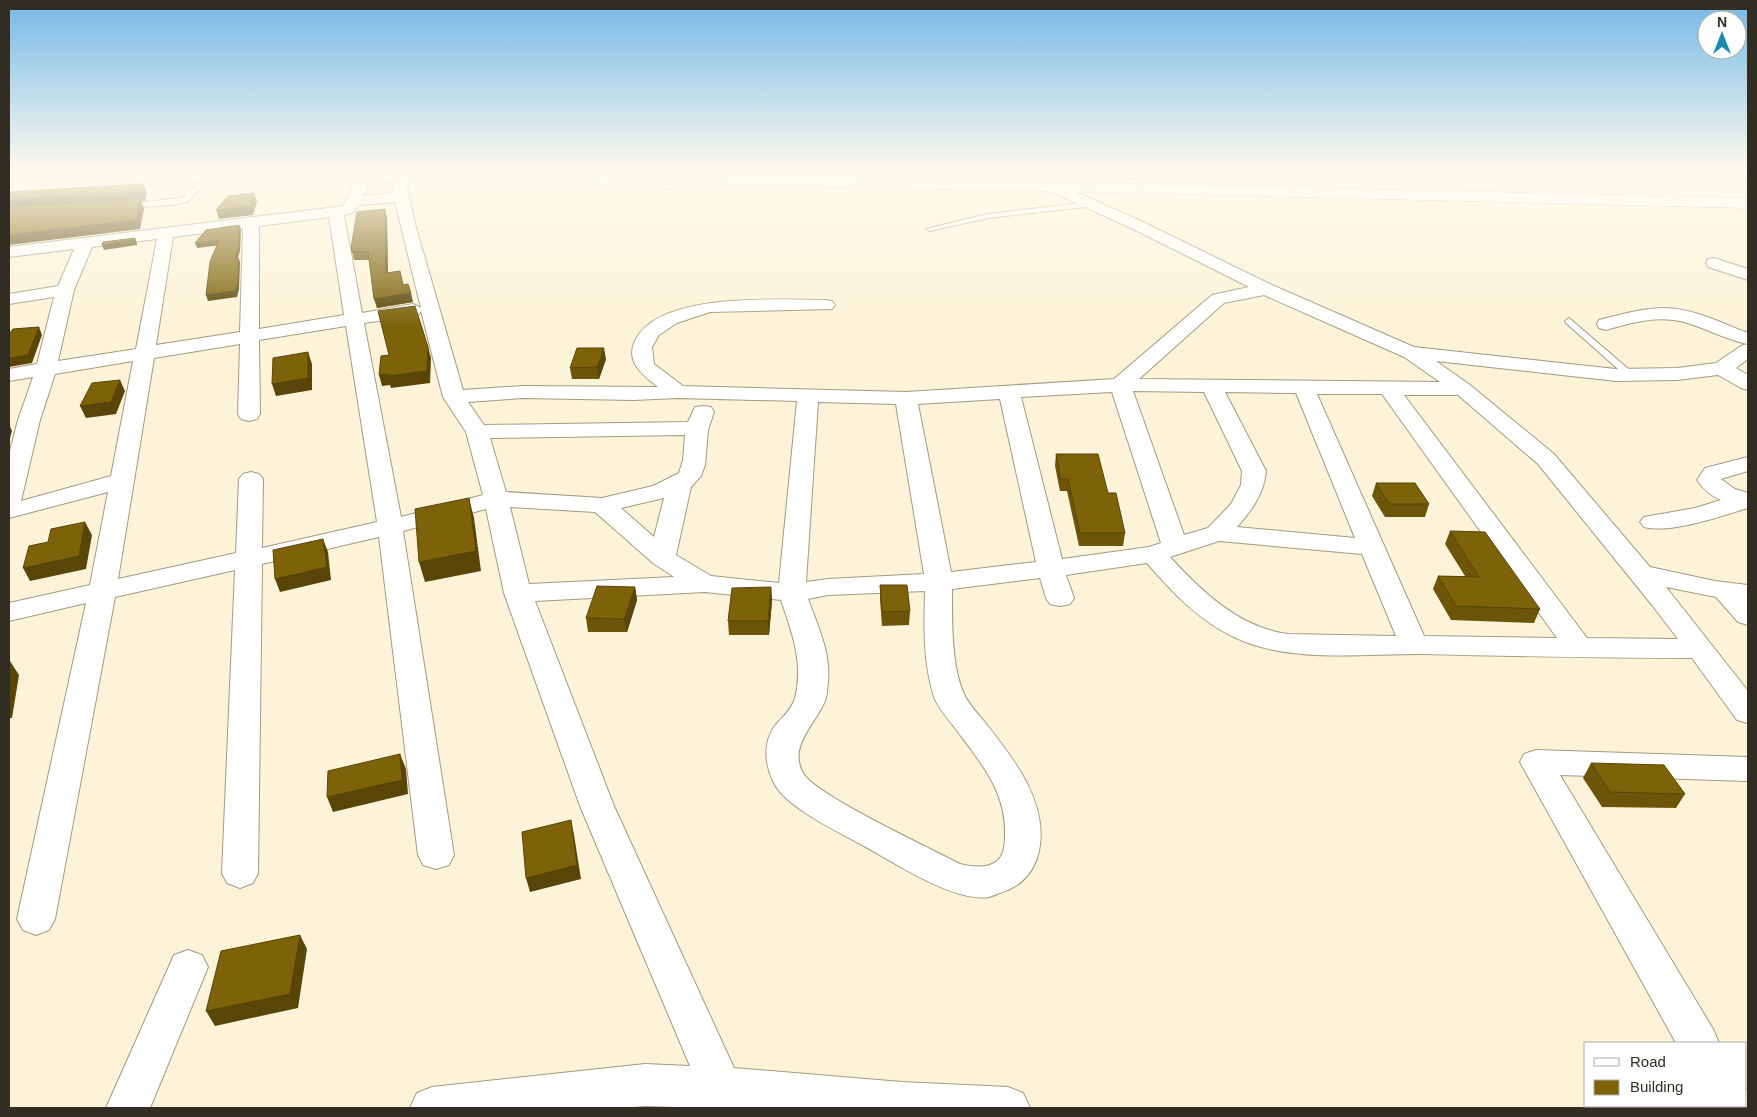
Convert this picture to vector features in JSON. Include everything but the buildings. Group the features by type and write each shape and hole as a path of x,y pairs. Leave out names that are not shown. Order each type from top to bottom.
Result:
{"street":[{"path":"9,252 241,224"},
{"path":"249,414 251,224"},
{"path":"347,224 356,320 390,527 436,855"},
{"path":"409,224 454,397 477,432 496,500 518,593 598,806 721,1088"},
{"path":"1132,224 1266,289 1411,353 1463,389 1546,459 1640,573 1748,712"},
{"path":"36,919 103,590 143,353 166,233"},
{"path":"9,500 19,422 46,369 65,290 84,243"},
{"path":"1714,263 1748,275"},
{"path":"1120,385 1218,299 1266,289"},
{"path":"9,299 65,290"},
{"path":"678,392 645,366 642,347 650,332 665,322 692,311 710,307 826,305"},
{"path":"9,375 430,307"},
{"path":"1606,324 1644,316 1670,314 1685,317 1748,339"},
{"path":"1411,353 1630,375 1677,374 1722,368 1748,350"},
{"path":"1722,368 1748,384"},
{"path":"454,397 523,392 633,394 678,392 906,398 1120,385 1463,389"},
{"path":"1120,385 1164,550 1177,582 1209,609 1239,629 1262,638 1295,644 1700,649"},
{"path":"1211,386 1254,471 1253,485 1242,507 1216,533"},
{"path":"1304,388 1414,645"},
{"path":"1389,389 1580,649"},
{"path":"1009,391 1051,568 1060,598"},
{"path":"9,612 390,527 496,500 602,505 655,493 680,484 688,476 693,462 697,428 706,394"},
{"path":"808,395 792,593 811,645 813,680 810,700 800,719 786,736 782,759 789,782 818,805 951,876 973,882 988,882 1005,875 1015,866 1021,850 1023,828 1019,802 995,758 950,699 942,669 938,631 939,582 906,398"},
{"path":"477,432 697,428"},
{"path":"1747,500 1723,492 1709,480 1713,473 1748,464"},
{"path":"240,873 251,479"},
{"path":"9,511 121,481"},
{"path":"662,557 680,484"},
{"path":"1653,522 1697,515 1747,500"},
{"path":"602,505 672,565 705,584"},
{"path":"518,593 705,584 792,593 828,587 939,582 1051,568 1164,550 1216,533 1372,547"},
{"path":"1640,573 1736,591 1748,616"},
{"path":"1697,1042 1536,762 1748,769"},
{"path":"128,1108 188,968"},
{"path":"432,1108 645,1085 721,1088 902,1104 1008,1108"}],"lane":[{"path":"930,228 949,224"},
{"path":"1569,321 1630,375"}]}
